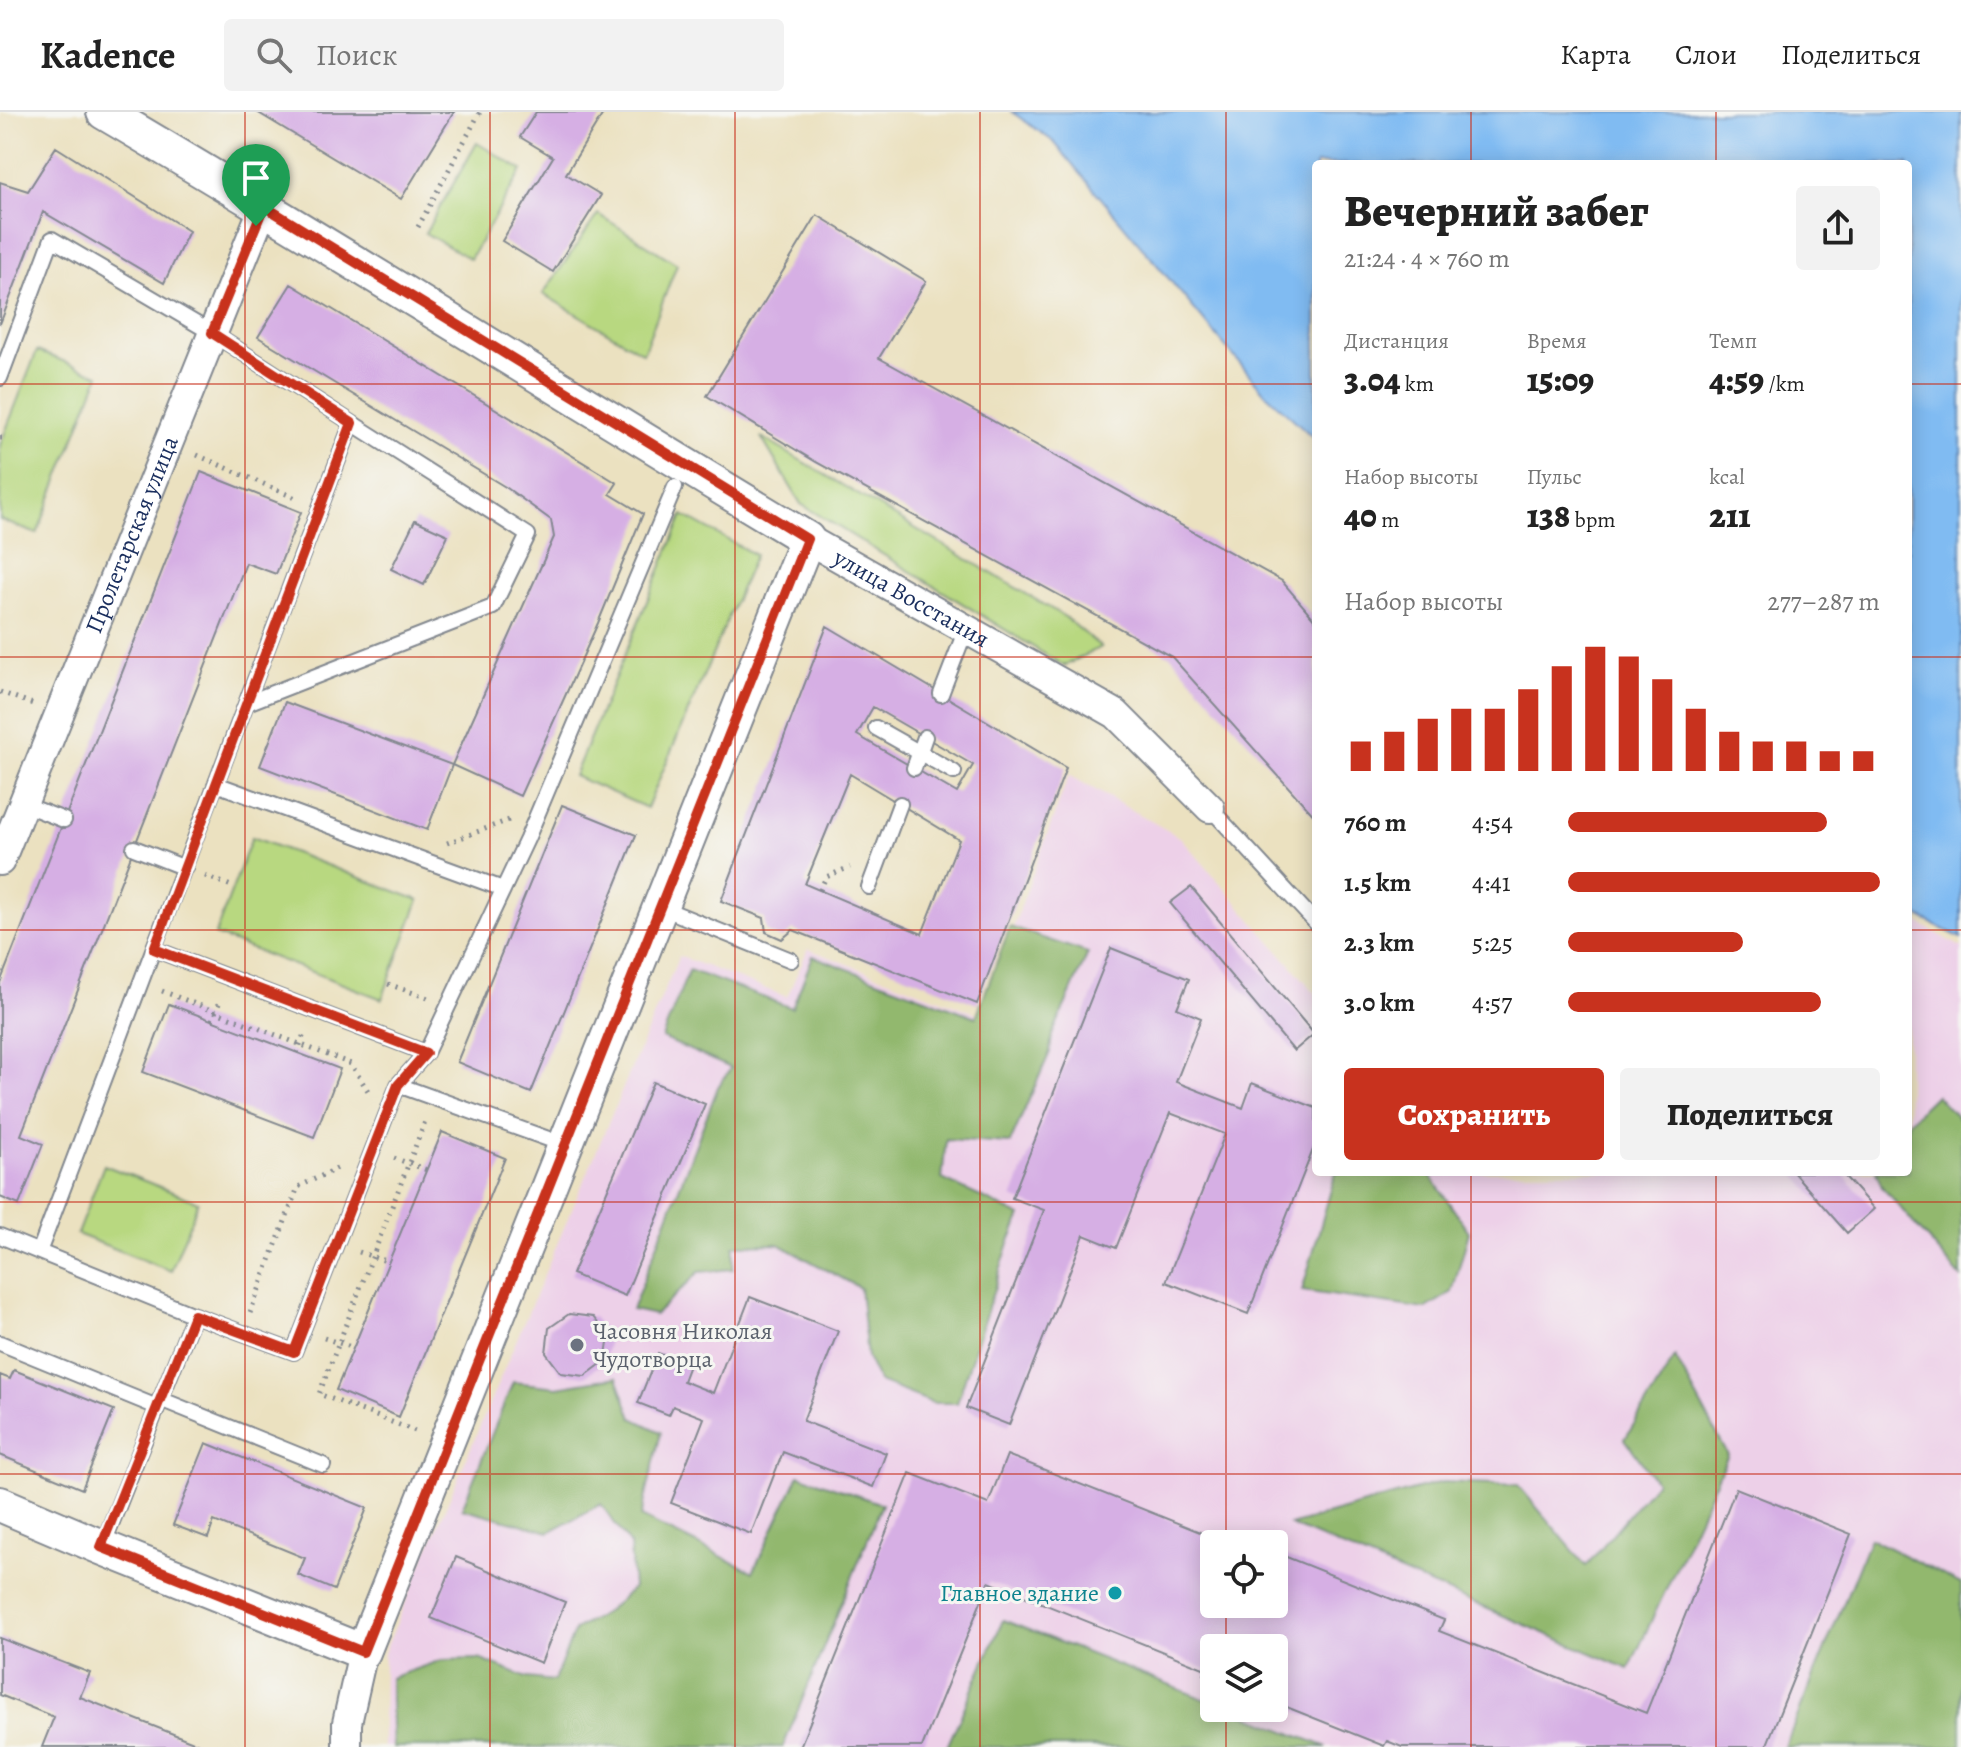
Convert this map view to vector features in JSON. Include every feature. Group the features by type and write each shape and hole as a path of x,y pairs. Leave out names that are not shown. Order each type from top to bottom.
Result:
{"street":[{"name":"улица Восстания","path":"104,112 264,206 807,539 1116,714 1210,808"},
{"name":"Пролетарская улица","path":"0,861 264,206"},
{"path":"347,1747 347,1723 363,1652 807,539"},
{"path":"0,1504 363,1652"}],"lane":[{"path":"0,378 52,239 212,333 528,535 493,607 247,703"},
{"path":"39,1252 352,423"},
{"path":"0,1236 294,1352 398,1085 426,1053 503,889 540,809 675,487"},
{"path":"941,694 966,629"},
{"path":"876,728 954,772"},
{"path":"914,768 925,737"},
{"path":"216,784 503,889"},
{"path":"23,804 64,820"},
{"path":"869,887 900,804"},
{"path":"1210,808 1312,919"},
{"path":"134,848 185,868"},
{"path":"660,907 791,960"},
{"path":"154,949 426,1053"},
{"path":"398,1085 565,1145"},
{"path":"101,1547 194,1315"},
{"path":"0,1343 323,1465"}],"path":[{"path":"418,227 480,112"},
{"path":"196,455 320,508"},
{"path":"437,847 540,809"},
{"path":"388,984 441,1003"},
{"path":"168,993 351,1064 373,1099"},
{"path":"212,1020 215,1011"},
{"path":"297,1053 299,1044"},
{"path":"434,1097 319,1394 446,1443"},
{"path":"372,1151 427,1170"},
{"path":"245,1327 298,1187 350,1162"},
{"path":"336,1244 389,1262"}],"shaded area":[{"path":"1069,775 1181,838 1312,989 1312,1176 1912,1176 1912,919 1961,947 1961,1747 383,1747 384,1653 679,956 787,997 808,949 981,1015"}],"green space":[{"path":"477,143 522,170 470,259 425,233"},
{"path":"598,214 677,264 643,353 543,294"},
{"path":"37,351 99,375 37,534 0,520 0,445"},
{"path":"761,437 1065,617 1101,647 1064,666 801,504"},
{"path":"683,515 755,555 647,808 574,776"},
{"path":"252,837 419,900 382,999 215,935"},
{"path":"1010,927 1088,953 1052,1035 1050,1052 1010,1143 946,1139 942,1179 1021,1216 1009,1243 957,1403 933,1403 879,1382 867,1357 860,1288 779,1244 734,1245 733,1269 699,1272 655,1315 632,1310 718,1087 731,1068 662,1038 689,970 792,1008 813,956 976,1017"},
{"path":"1936,1095 1961,1122 1961,1277 1882,1187 1878,1176 1912,1176 1912,1118"},
{"path":"104,1165 198,1202 171,1271 77,1234"},
{"path":"1335,1176 1431,1176 1469,1232 1452,1292 1425,1309 1302,1291"},
{"path":"1675,1357 1728,1455 1629,1669 1290,1525 1442,1482 1518,1485 1586,1566 1656,1482 1625,1439"},
{"path":"617,1377 632,1418 661,1432 641,1517 753,1572 799,1475 882,1504 783,1747 393,1747 390,1678 442,1660 479,1659 527,1678 554,1681 575,1630 609,1610 633,1588 630,1545 601,1504 549,1532 462,1508 513,1382 557,1387"},
{"path":"1870,1538 1961,1584 1961,1747 1785,1747"},
{"path":"1003,1620 1200,1697 1200,1722 1263,1722 1327,1747 947,1747"}],"water":[{"path":"1012,112 1961,112 1961,938 1912,913 1912,160 1312,160 1312,436 1263,391 1054,142"}],"building":[{"path":"257,112 454,112 401,199"},
{"path":"536,112 604,112 566,174 601,195 553,272 502,241 553,157 520,137"},
{"path":"56,147 189,231 164,283 43,212 0,324 0,182 28,191"},
{"path":"817,215 926,281 879,358 1282,581 1312,616 1312,814 1172,657 816,462 707,396"},
{"path":"291,284 617,483 610,494 643,514 520,796 452,765 554,537 551,520 507,488 258,337"},
{"path":"201,472 301,512 276,574 246,563 21,1135 43,1144 19,1205 0,1197 0,983"},
{"path":"415,520 448,535 424,585 391,569"},
{"path":"827,626 1066,768 977,1004 793,930 782,939 766,932 764,918 721,901","holes":["873,707 973,765 957,793 857,735","850,774 959,840 922,934 805,884"]},
{"path":"285,702 452,765 427,830 260,766"},
{"path":"562,805 636,835 531,1093 457,1062"},
{"path":"1191,887 1312,1032 1312,1036 1294,1051 1170,903"},
{"path":"1111,948 1189,979 1177,1008 1201,1018 1176,1082 1243,1108 1252,1083 1312,1106 1312,1152 1248,1314 1166,1282 1225,1134 1170,1113 1116,1248 1084,1235 1009,1425 966,1408 1044,1210 1012,1198"},
{"path":"169,1004 340,1069 314,1137 143,1072"},
{"path":"653,1082 705,1104 625,1296 572,1274"},
{"path":"442,1132 505,1158 399,1417 336,1390"},
{"path":"1797,1176 1845,1176 1874,1209 1847,1233"},
{"path":"750,1297 838,1331 803,1421 886,1453 873,1487 783,1452 751,1534 671,1503 704,1418 673,1406 669,1415 638,1403 658,1353 689,1365 683,1381 713,1393"},
{"name":"Часовня Николая Чудотворца","path":"569,1314 593,1317 609,1337 605,1361 585,1376 561,1373 546,1353 549,1328"},
{"path":"14,1370 114,1410 82,1489 0,1455 0,1375 10,1379"},
{"path":"206,1443 367,1508 334,1590 298,1575 305,1558 214,1521 208,1538 173,1525"},
{"name":"Главное здание","path":"1007,1455 1200,1532 1200,1618 1288,1618 1288,1558 1444,1620 1439,1631 1646,1713 1736,1488 1851,1534 1766,1747 1402,1747 1387,1741 1384,1746 1288,1708 1288,1634 1200,1634 1200,1667 989,1582 922,1747 800,1747 910,1473 988,1504"},
{"path":"456,1557 565,1602 541,1663 431,1618"},
{"path":"0,1638 90,1673 80,1697 206,1747 42,1747 54,1717 0,1695"}],"place":[{"name":"Часовня Николая Чудотворца","path":"577,1345"},
{"name":"Главное здание","path":"1115,1593"}],"route":[{"path":"264,206 807,539 363,1652 101,1547 194,1315 294,1352 398,1085 426,1053 154,949 352,423 212,333 256,226 264,206"}]}
